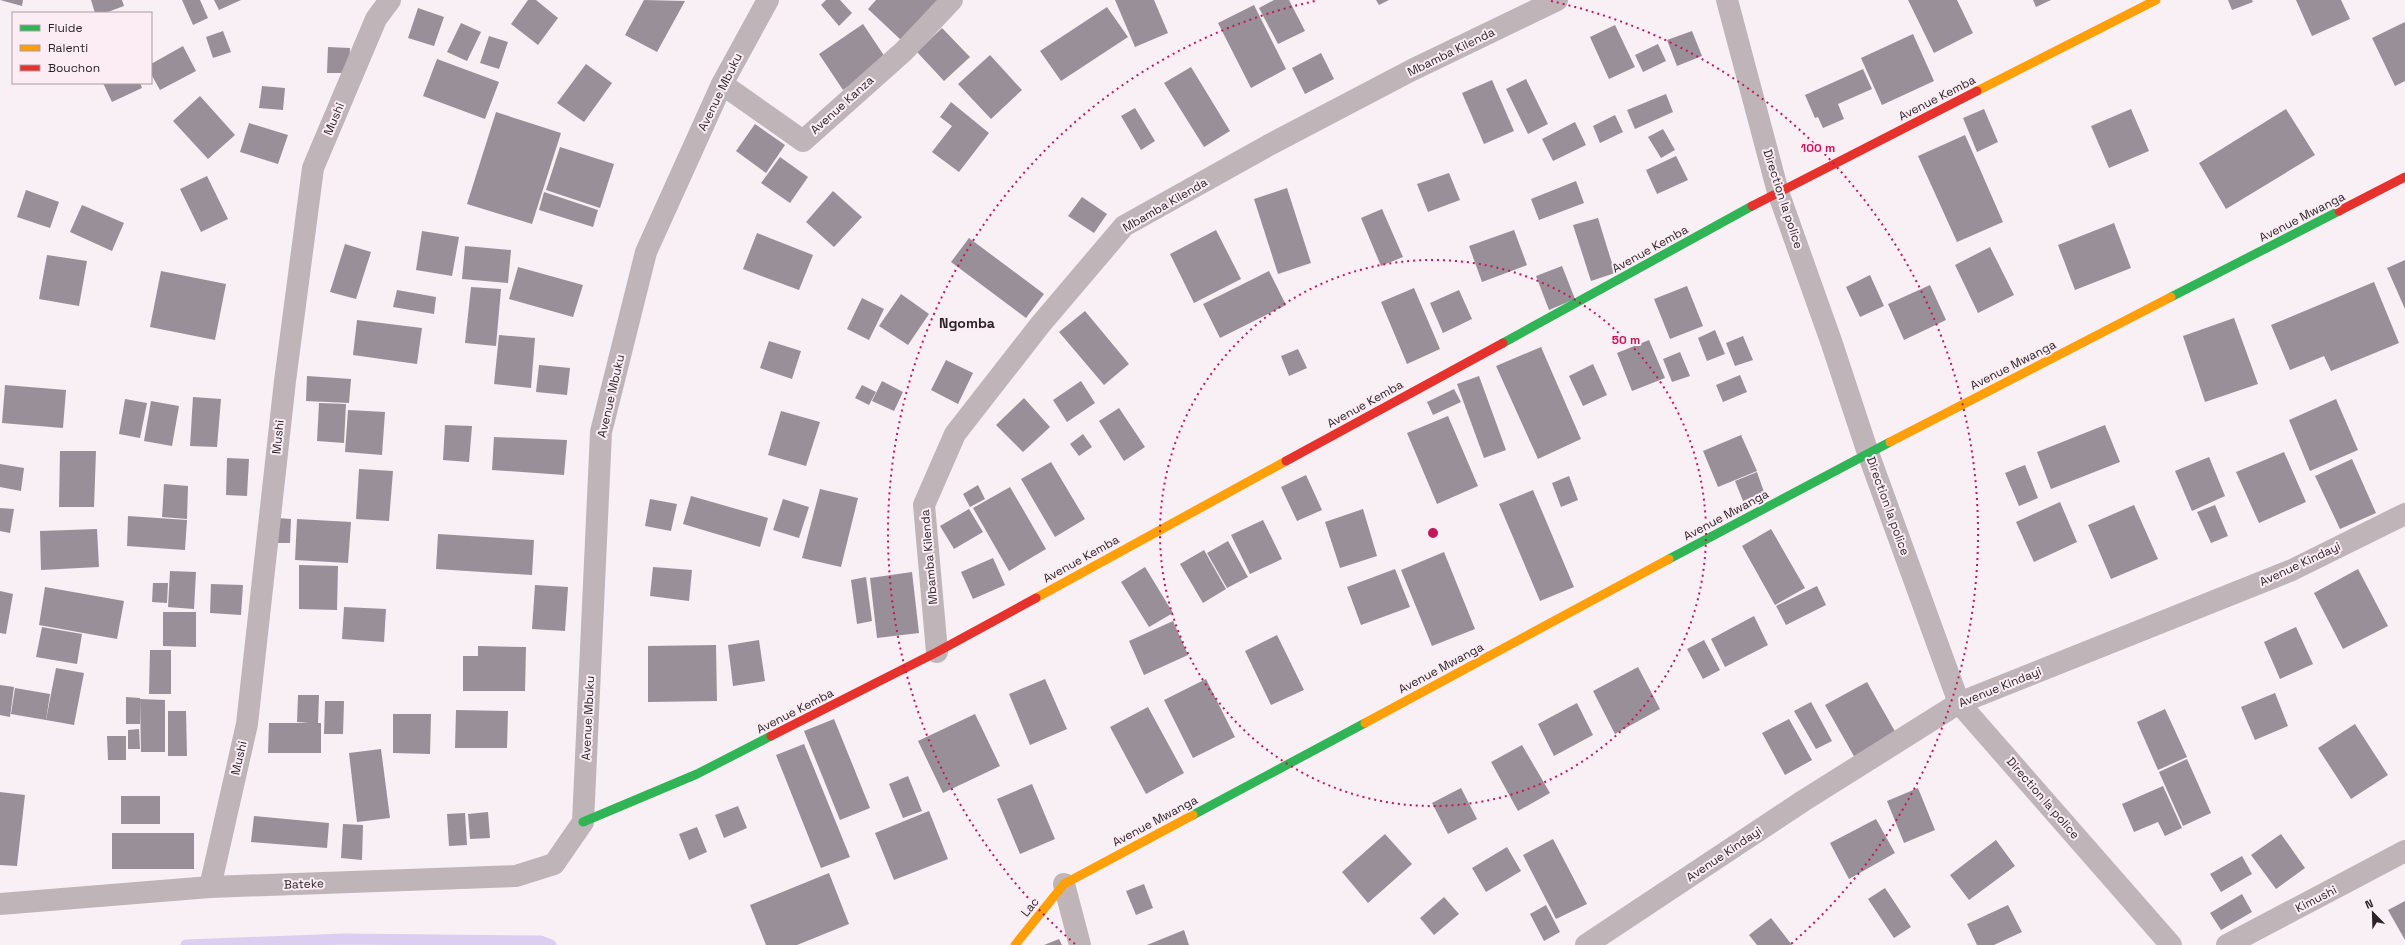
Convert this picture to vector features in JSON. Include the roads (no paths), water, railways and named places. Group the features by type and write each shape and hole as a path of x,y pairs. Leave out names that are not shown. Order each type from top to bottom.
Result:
{"street":[{"name":"Mushi","path":"210,887 247,724 285,381 313,168 376,19 390,0"},
{"name":"Avenue Mbuku","path":"584,822 601,432 646,252 722,84 768,0"},
{"name":"Avenue Kanza","path":"722,84 802,141 904,50 952,0"},
{"name":"Mbamba Kilenda","path":"937,652 924,505 955,434 1040,325 1124,226 1269,146 1399,78 1557,0"},
{"name":"Direction la police","path":"1727,0 1778,192 1831,340 1868,452 1960,703 2171,945"},
{"name":"Avenue Kemba","path":"584,822 697,774 937,652 1778,192 2156,0"},
{"name":"Avenue Mwanga","path":"1064,884 1868,452 2405,177"},
{"name":"Avenue Kindayi","path":"1586,945 1803,801 1960,703 2292,570 2405,514"},
{"name":"Bateke","path":"0,904 210,887 516,876 554,864 584,822"},
{"name":"Kimushi","path":"2227,945 2405,851"},
{"name":"Lac","path":"1015,945 1064,884"},
{"path":"1064,884 1080,945"}],"waterway":[{"path":"186,945 344,939 541,941 551,945"}],"district":[{"name":"Ngomba","path":"967,323"}]}
